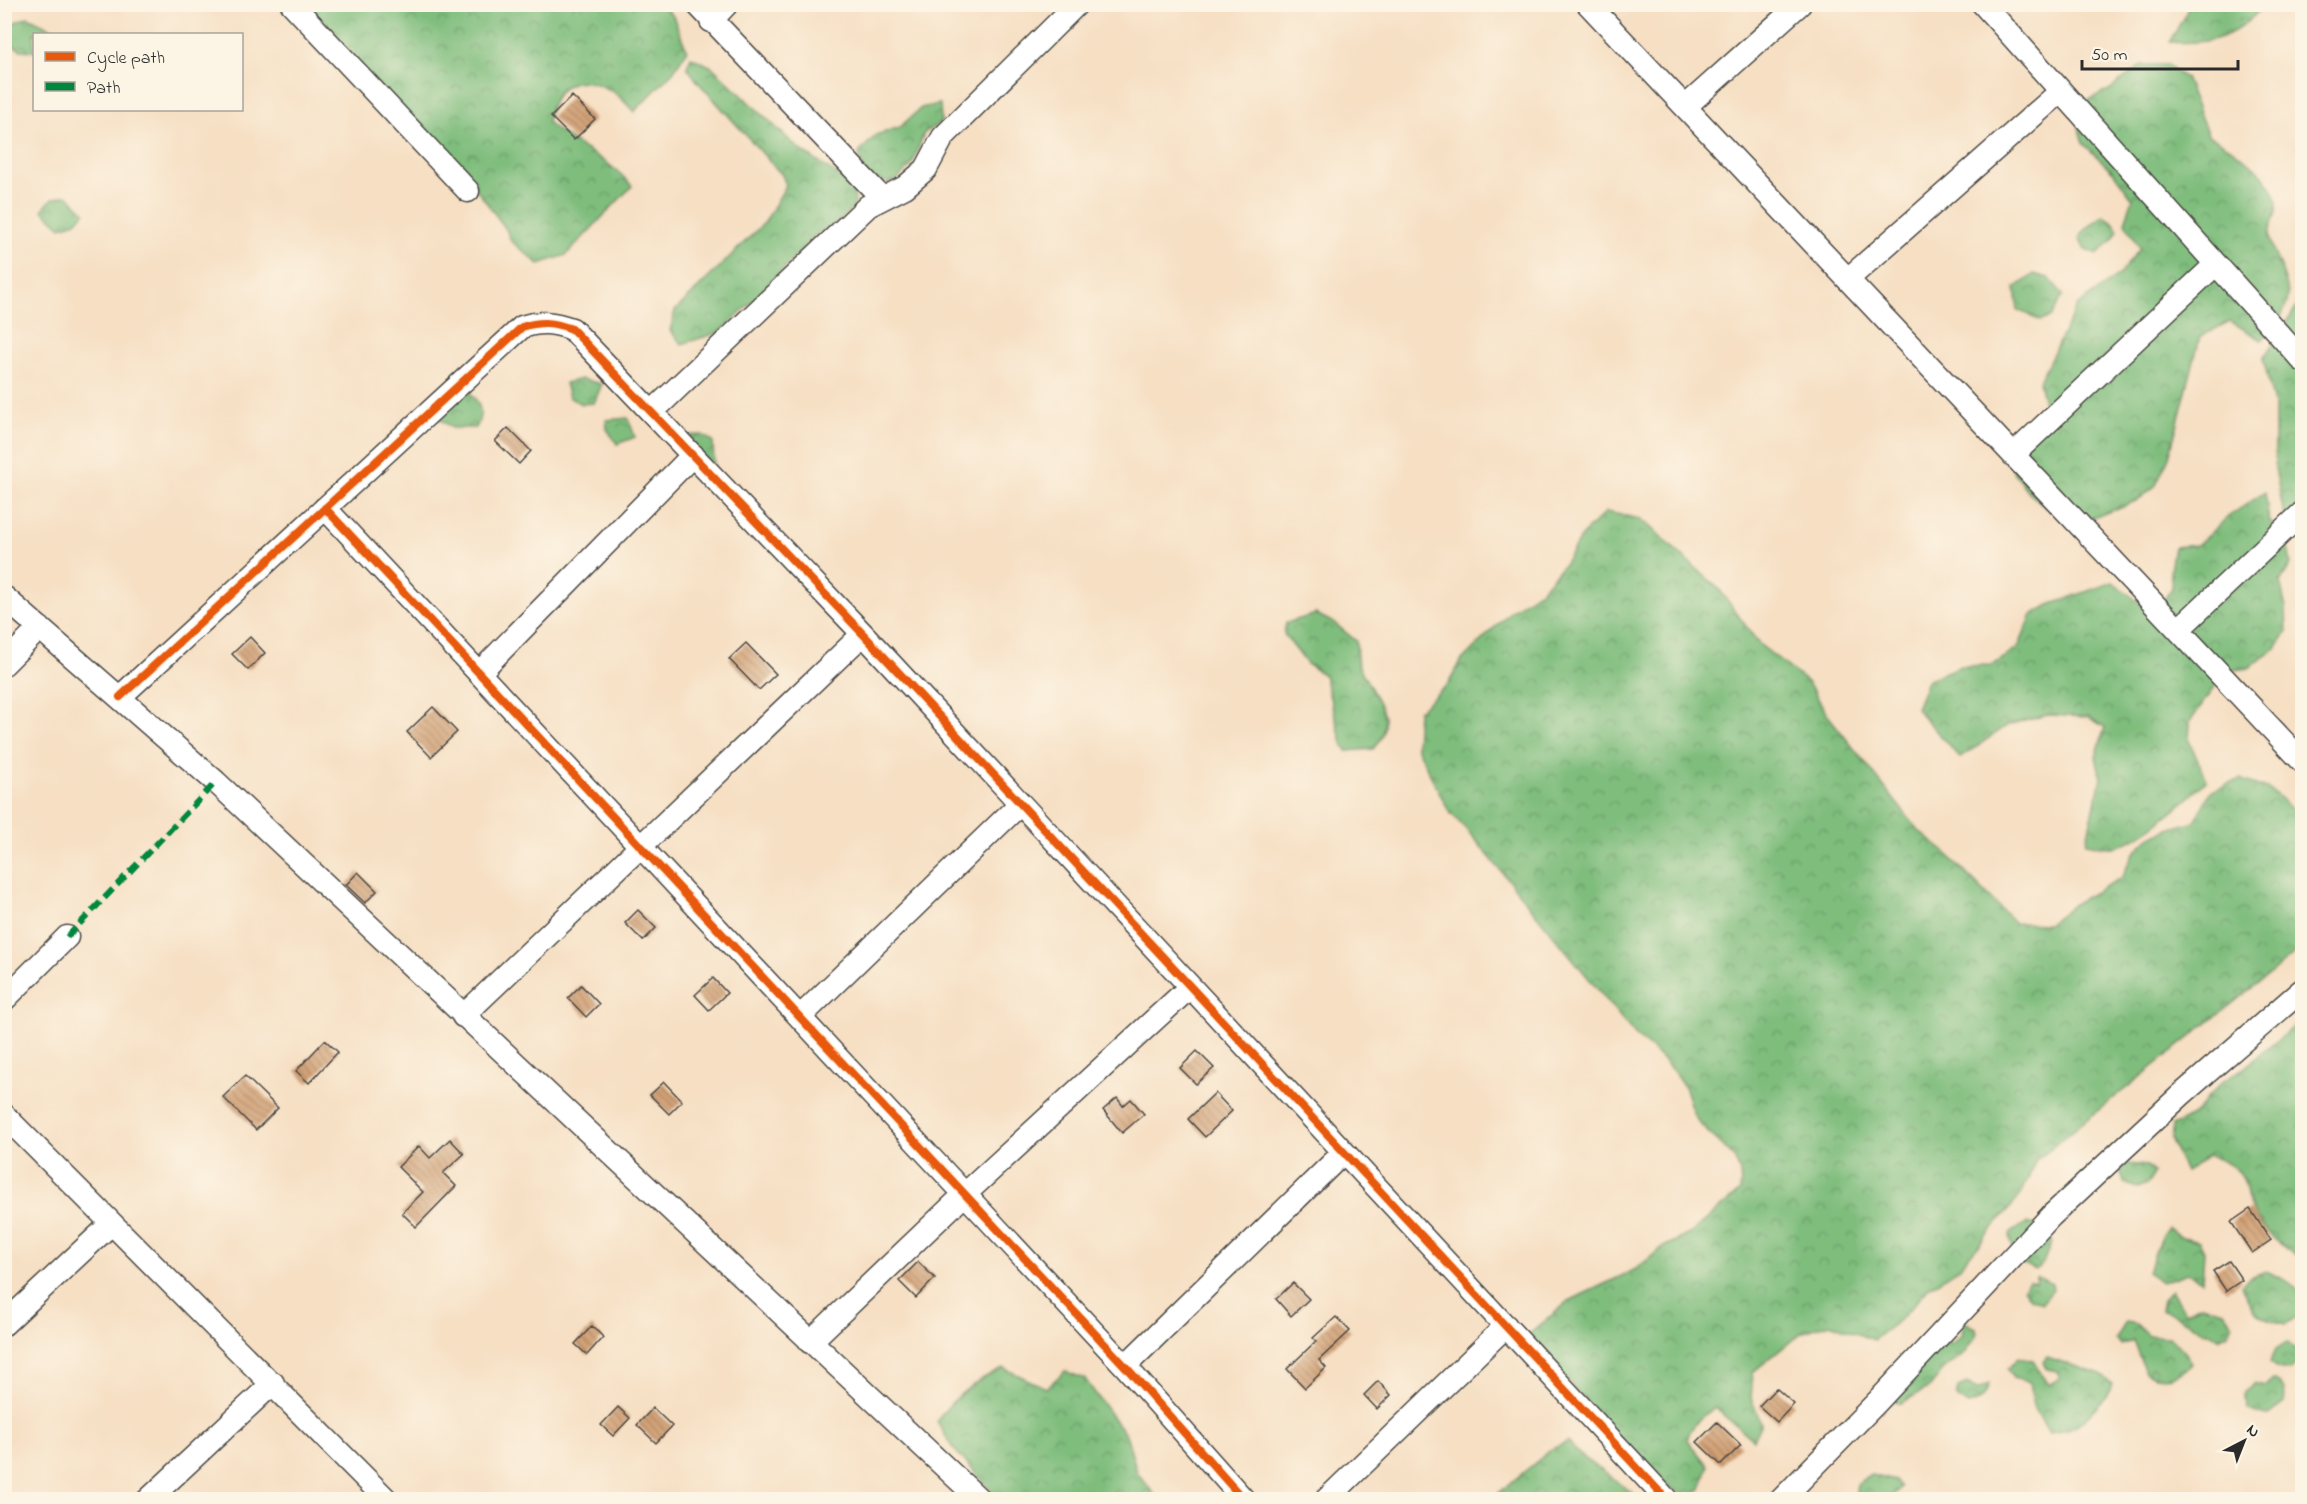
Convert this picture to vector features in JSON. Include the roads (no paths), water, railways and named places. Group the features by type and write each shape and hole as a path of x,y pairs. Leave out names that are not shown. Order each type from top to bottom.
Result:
{"street":[{"path":"292,4 468,191"},
{"path":"727,4 704,13 882,198"},
{"path":"652,412 868,206 905,187 926,169 943,136 1077,4"},
{"path":"1588,4 2302,761"},
{"path":"1685,107 1800,4"},
{"path":"1983,4 2215,266 2302,360"},
{"path":"1848,279 2060,92"},
{"path":"2014,454 2215,266"},
{"path":"120,697 522,327 536,322 553,322 572,329 863,634 1667,1500"},
{"path":"480,673 693,455"},
{"path":"325,508 1125,1366 1244,1500"},
{"path":"2179,628 2302,513"},
{"path":"4,597 216,782 980,1500"},
{"path":"4,664 40,628"},
{"path":"463,1016 863,634"},
{"path":"800,1017 1020,804"},
{"path":"4,1000 67,937"},
{"path":"810,1342 965,1194 1190,987"},
{"path":"1780,1500 1877,1402 2051,1216 2181,1095 2302,990"},
{"path":"4,1114 387,1500"},
{"path":"1125,1366 1343,1153"},
{"path":"4,1324 111,1224"},
{"path":"1326,1500 1506,1326"},
{"path":"148,1500 273,1383"}]}
